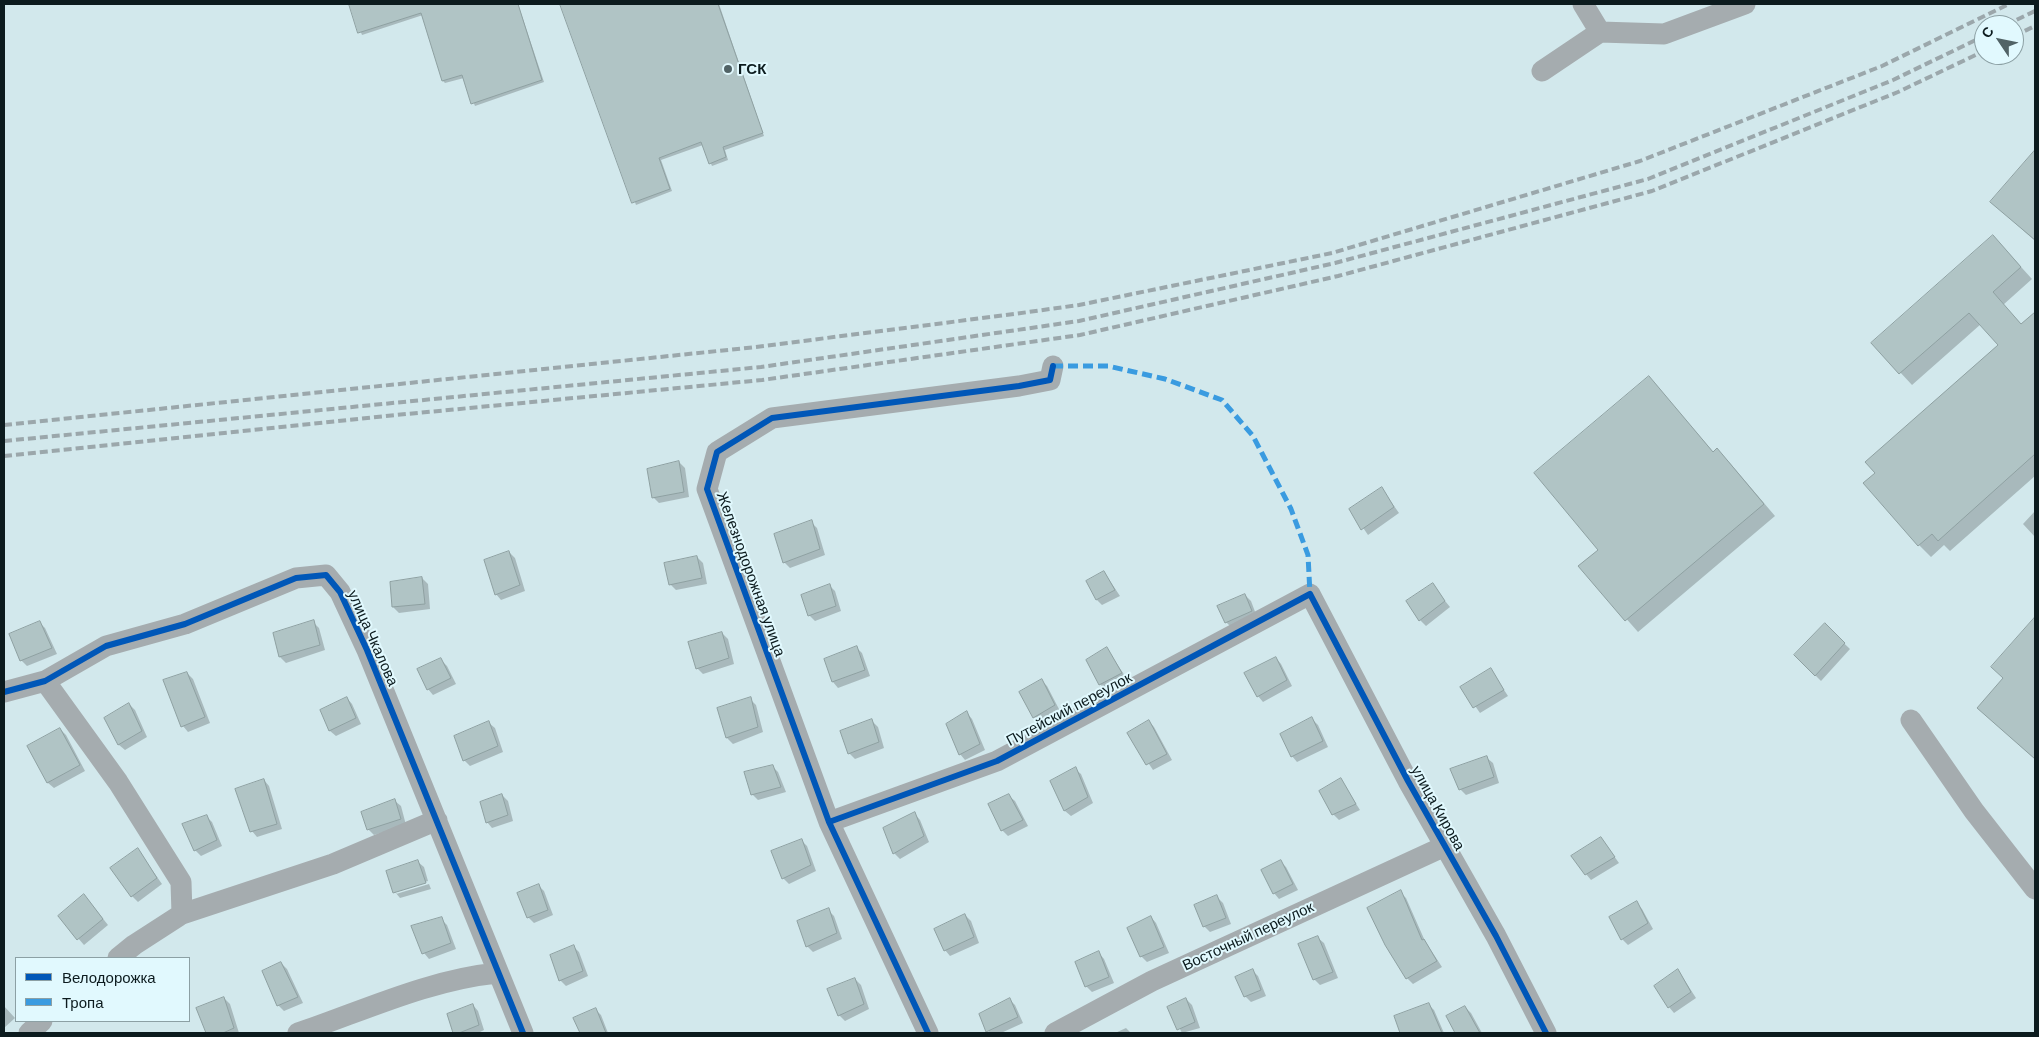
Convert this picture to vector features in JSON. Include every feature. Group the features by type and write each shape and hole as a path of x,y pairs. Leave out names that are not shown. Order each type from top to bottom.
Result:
{"street":[{"path":"1583,4 1600,32"},
{"path":"1542,71 1600,32 1664,34 1745,4"},
{"name":"Железнодорожная улица","path":"928,1033 828,822 707,489 718,452 772,418 1019,386 1050,380 1053,366"},
{"name":"улица Чкалова","path":"4,692 45,681 106,646 186,624 296,578 326,575 340,592 367,650 497,974 523,1033"},
{"name":"Путейский переулок","path":"828,822 997,761 1310,594"},
{"name":"улица Кирова","path":"1310,594 1408,781 1496,936 1546,1033"},
{"path":"45,681 118,782 181,882 182,914"},
{"path":"1911,720 1974,811 2035,889"},
{"path":"119,957 134,945 182,914 334,864 436,820"},
{"name":"Восточный переулок","path":"1056,1033 1152,981 1445,846"},
{"path":"298,1033 401,996 467,976 497,974"},
{"path":"29,1033 41,1022"}],"building":[{"path":"349,4 518,4 542,80 471,104 462,75 442,81 421,13 358,33"},
{"path":"560,4 718,4 763,133 723,147 726,157 709,164 701,142 659,158 670,189 632,203"},
{"path":"2035,150 2035,240 1990,202"},
{"path":"1993,235 2021,267 1993,292 2021,324 2035,312 2035,454 1938,541 1932,534 1918,546 1863,483 1875,473 1865,462 1998,345 1969,313 1899,374 1871,343"},
{"path":"1649,376 1713,452 1717,448 1764,504 1625,621 1578,566 1598,550 1534,473"},
{"path":"679,461 684,492 652,498 647,469"},
{"path":"1382,487 1394,507 1361,530 1349,509"},
{"path":"812,520 820,549 783,563 774,534"},
{"path":"509,551 520,585 495,595 484,560"},
{"path":"697,556 702,578 669,585 664,563"},
{"path":"1104,571 1115,590 1096,600 1086,581"},
{"path":"422,577 425,604 392,607 390,582"},
{"path":"1433,583 1445,601 1419,621 1406,601"},
{"path":"830,584 836,606 808,616 801,595"},
{"path":"1245,594 1252,611 1225,623 1217,606"},
{"path":"2035,617 2035,759 1977,708 2003,678 1991,667"},
{"path":"314,620 320,645 279,657 273,633"},
{"path":"40,621 52,648 20,661 9,634"},
{"path":"1825,623 1845,643 1815,676 1794,655"},
{"path":"722,632 729,658 696,669 688,642"},
{"path":"857,646 865,670 832,682 824,659"},
{"path":"1107,647 1122,673 1099,685 1086,660"},
{"path":"1276,657 1287,680 1257,697 1244,673"},
{"path":"441,658 451,678 427,690 417,669"},
{"path":"1491,668 1504,690 1473,708 1460,687"},
{"path":"187,672 205,717 181,727 163,680"},
{"path":"1042,679 1055,705 1033,718 1019,692"},
{"path":"347,697 356,718 329,731 320,710"},
{"path":"751,697 758,727 726,738 717,708"},
{"path":"129,703 142,731 118,745 104,718"},
{"path":"967,711 980,744 959,755 946,724"},
{"path":"1312,717 1323,741 1291,757 1280,734"},
{"path":"872,719 879,742 848,754 840,731"},
{"path":"1149,720 1167,754 1146,765 1127,733"},
{"path":"489,721 498,746 463,761 454,736"},
{"path":"60,728 80,765 47,783 27,746"},
{"path":"1487,756 1494,777 1459,790 1450,769"},
{"path":"773,765 781,787 751,795 744,772"},
{"path":"1076,767 1088,797 1064,811 1050,781"},
{"path":"1341,778 1356,804 1332,815 1319,791"},
{"path":"264,779 277,824 250,832 235,789"},
{"path":"502,794 508,815 486,823 480,802"},
{"path":"1009,794 1023,820 1001,831 988,804"},
{"path":"395,799 401,819 367,830 361,812"},
{"path":"915,812 924,836 893,854 883,828"},
{"path":"207,815 217,840 194,851 182,824"},
{"path":"1601,837 1615,857 1585,875 1571,856"},
{"path":"802,839 811,865 782,879 771,851"},
{"path":"138,848 157,878 131,897 110,868"},
{"path":"418,860 426,883 393,893 386,871"},
{"path":"1281,860 1293,884 1273,894 1261,870"},
{"path":"539,884 548,910 527,918 517,893"},
{"path":"1401,890 1422,940 1424,939 1437,961 1406,979 1385,945 1367,908"},
{"path":"84,894 103,919 77,940 58,916"},
{"path":"1217,895 1226,918 1203,927 1194,905"},
{"path":"1637,901 1648,923 1621,940 1609,917"},
{"path":"829,908 837,933 806,947 797,921"},
{"path":"965,914 974,937 944,951 934,929"},
{"path":"1151,916 1164,947 1140,957 1127,928"},
{"path":"442,917 451,943 422,954 411,926"},
{"path":"1318,936 1333,972 1313,980 1298,944"},
{"path":"574,945 583,971 559,981 550,955"},
{"path":"1099,951 1109,977 1085,987 1075,962"},
{"path":"281,962 298,997 277,1006 262,971"},
{"path":"1253,969 1261,990 1244,997 1235,977"},
{"path":"1678,969 1691,992 1668,1008 1654,986"},
{"path":"855,978 864,1004 838,1016 827,989"},
{"path":"224,997 234,1028 223,1033 206,1033 196,1008"},
{"path":"1010,998 1018,1017 986,1032 979,1014"},
{"path":"1186,998 1195,1022 1177,1030 1167,1007"},
{"path":"1429,1003 1442,1033 1400,1033 1394,1016"},
{"path":"473,1004 479,1025 459,1033 453,1033 447,1014"},
{"path":"1465,1006 1480,1033 1455,1033 1446,1016"},
{"path":"596,1008 606,1033 580,1033 573,1018"}],"railway":[{"path":"4,425 756,347 1014,314 1079,305 1332,253 1640,161 1882,66 2009,4"},
{"path":"2024,16 2035,11"},
{"path":"2024,31 2035,26"},
{"path":"4,441 761,367 1079,321 1335,263 1648,179 1893,80 1974,41"},
{"path":"4,456 386,416 762,380 1080,335 1338,276 1652,191 1898,92 1974,56"}],"marked path":[{"path":"1053,366 1108,366 1165,379 1222,400 1253,436 1291,509 1308,555 1310,594"}],"cycle path":[{"path":"928,1033 829,822 707,489 717,452 772,418 1019,386 1050,380 1053,366"},
{"path":"4,692 45,681 106,646 185,624 296,578 326,575 340,592 367,650 523,1033"},
{"path":"829,822 997,761 1310,594 1408,781 1496,936 1546,1033"}],"place":[{"name":"ГСК","path":"728,69"}]}
